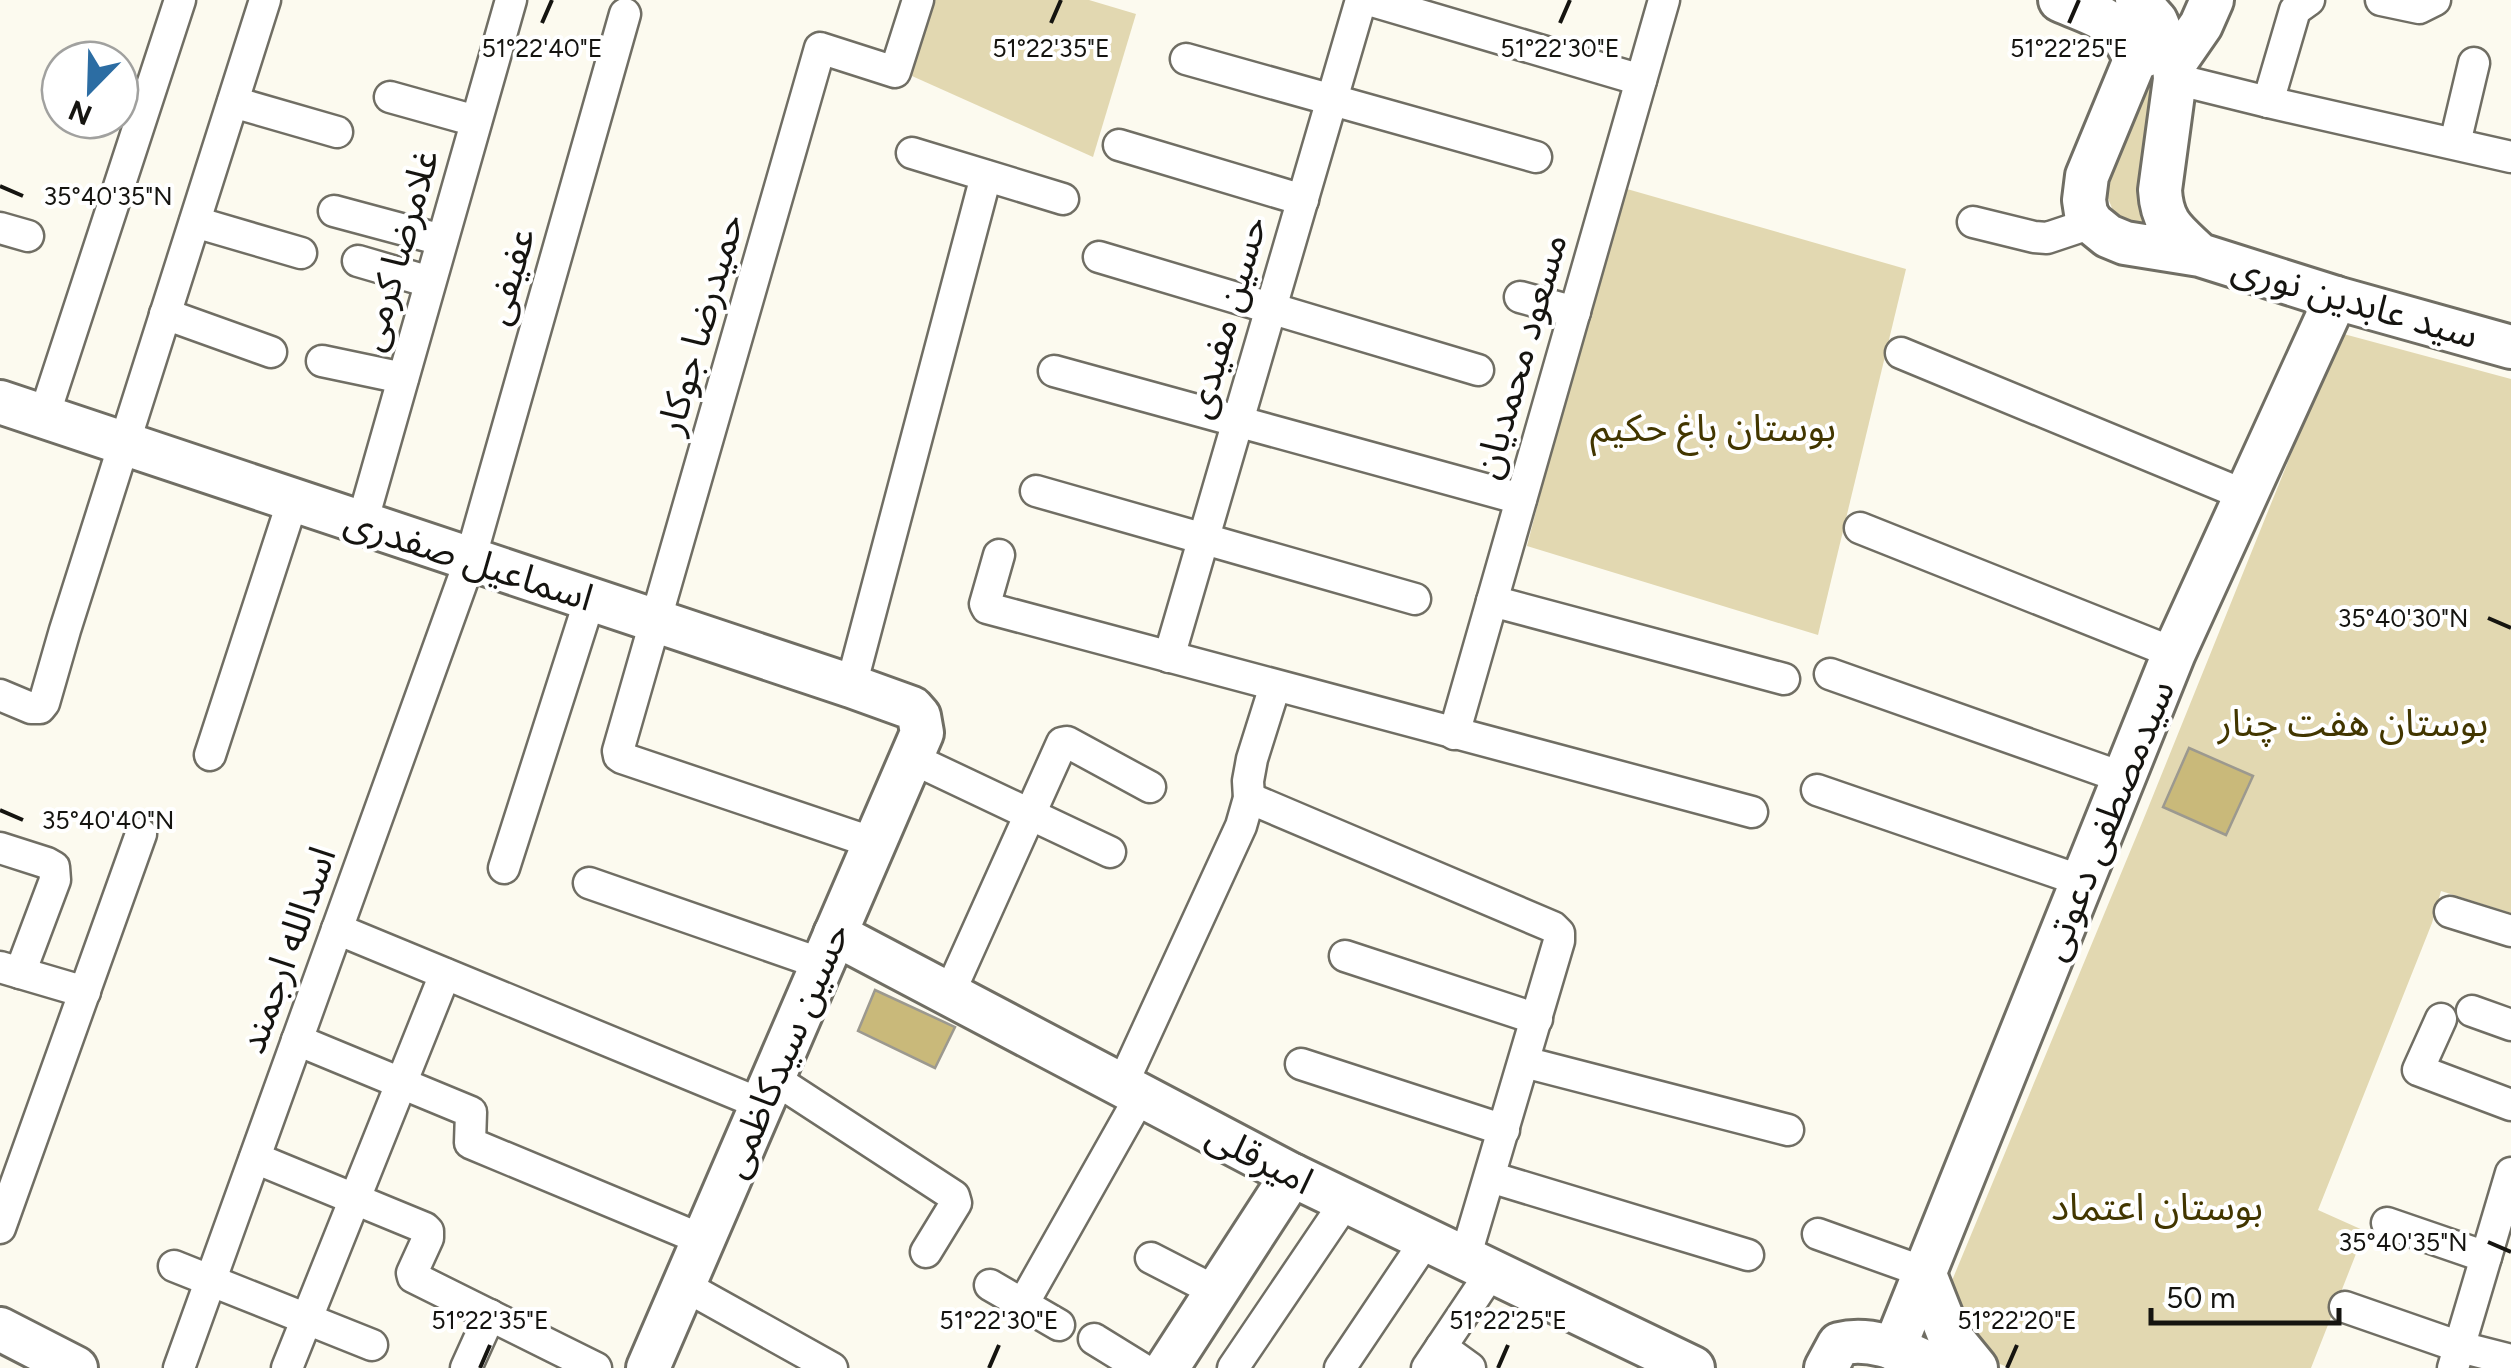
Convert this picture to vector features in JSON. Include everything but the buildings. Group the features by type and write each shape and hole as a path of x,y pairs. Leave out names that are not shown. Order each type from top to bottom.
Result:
{"main road":[{"path":"2060,0 2117,28 2161,68"},
{"path":"2136,0 2156,21 2161,68 2161,208 2172,227 2200,255"},
{"path":"2092,223 2084,200 2087,176 2161,68 2201,25 2212,0"},
{"name":"سید عابدین نوری","path":"2092,223 2125,243 2200,255 2511,347"},
{"name":"سیدمصطفی دعوتی","path":"1894,1349 2174,653 2336,298"},
{"name":"اسماعیل صفدری","path":"0,402 912,708 919,716 916,746"},
{"name":"حسین سیدکاظمی","path":"648,1368 916,746"},
{"name":"امیرقلی","path":"828,949 949,994 1292,1175 1693,1368"},
{"path":"1168,1368 1292,1175"},
{"path":"1924,1272 1949,1335 1976,1368"},
{"path":"0,1329 76,1368"},
{"path":"1826,1368 1839,1344 1865,1340 1939,1368"}],"street":[{"path":"44,416 180,0"},
{"path":"0,695 32,708 40,708 44,703 265,0"},
{"name":"حمیدرضا جوکار","path":"874,843 618,756 618,751 820,48 895,72 918,0"},
{"name":"حسین مفیدی","path":"1168,658 1361,0"},
{"path":"1369,0 1641,80"},
{"name":"مسعود محمدیان","path":"1454,734 1664,0"},
{"path":"2268,102 2295,10 2309,0"},
{"path":"2381,0 2418,8 2435,0"},
{"name":"غلامرضا کرمی","path":"362,522 476,120 503,2"},
{"name":"عفیفی","path":"470,560 624,14"},
{"path":"1186,59 1536,157"},
{"path":"2454,143 2474,63"},
{"path":"2161,68 2268,102 2511,157"},
{"path":"390,97 476,120"},
{"path":"233,102 336,132"},
{"path":"1119,145 1302,200"},
{"path":"912,153 1063,199"},
{"path":"851,686 986,176"},
{"path":"334,211 442,240"},
{"path":"195,222 301,253"},
{"path":"1973,222 2047,238 2092,223"},
{"path":"1098,257 1478,370"},
{"path":"358,261 430,282"},
{"path":"1520,297 1575,312"},
{"path":"165,314 272,352"},
{"path":"1901,352 2247,496"},
{"path":"322,361 403,378"},
{"path":"1054,371 1521,499"},
{"path":"1036,491 1416,599"},
{"path":"210,755 294,500"},
{"path":"1860,528 2174,653"},
{"path":"999,555 987,608 1752,812"},
{"name":"اسدالله ارجمند","path":"179,1368 470,560"},
{"path":"504,868 590,599"},
{"path":"1492,602 1784,679"},
{"path":"1830,674 2124,778"},
{"path":"1023,1304 1132,1090 1242,826 1252,759 1276,686"},
{"path":"949,994 1062,743 1067,742 1150,787"},
{"path":"916,746 1030,815 1110,852"},
{"path":"1817,790 2082,881"},
{"path":"1249,798 1553,926 1560,934 1490,1177 1478,1264 1434,1358 1470,1368"},
{"path":"0,1228 141,834"},
{"path":"0,848 54,867 55,880 10,970 84,992"},
{"path":"589,883 828,949"},
{"path":"2450,912 2511,931"},
{"path":"337,929 445,974 767,1091 954,1196 956,1203 926,1252"},
{"path":"1344,956 1537,1019"},
{"path":"287,1368 445,974"},
{"path":"2472,1011 2511,1024"},
{"path":"2441,1019 2418,1070 2511,1105"},
{"path":"297,1040 471,1112 470,1143 703,1240"},
{"path":"1524,1062 1788,1130"},
{"path":"1301,1064 1504,1130"},
{"path":"255,1158 425,1228 428,1238 413,1277 596,1368"},
{"path":"2456,1358 2486,1258 2504,1220 2511,1172"},
{"path":"1490,1177 1748,1255"},
{"path":"1234,1368 1346,1201"},
{"path":"2387,1223 2486,1258"},
{"path":"1818,1234 1924,1272"},
{"path":"1340,1368 1426,1240"},
{"path":"1151,1258 1216,1292"},
{"path":"174,1266 372,1345"},
{"path":"990,1284 1059,1325"},
{"path":"684,1285 832,1368"},
{"path":"2345,1307 2456,1358 2511,1360"},
{"path":"466,1368 490,1315"},
{"path":"1094,1339 1141,1368"}],"green space":[{"path":"927,0 1089,0 1136,14 1093,157 903,72"},
{"path":"2156,70 2168,239 2130,228 2114,213 2105,191 2109,169"},
{"name":"بوستان باغ حکیم","path":"1620,187 1906,269 1818,635 1527,546"},
{"path":"2340,333 2511,379 2511,913 2441,891 2432,923 2318,1210 2365,1231 2311,1368 2010,1368 1929,1336"}],"park label":[{"name":"بوستان هفت چنار","path":"2353,723"},
{"name":"بوستان اعتماد","path":"2157,1207"}]}
